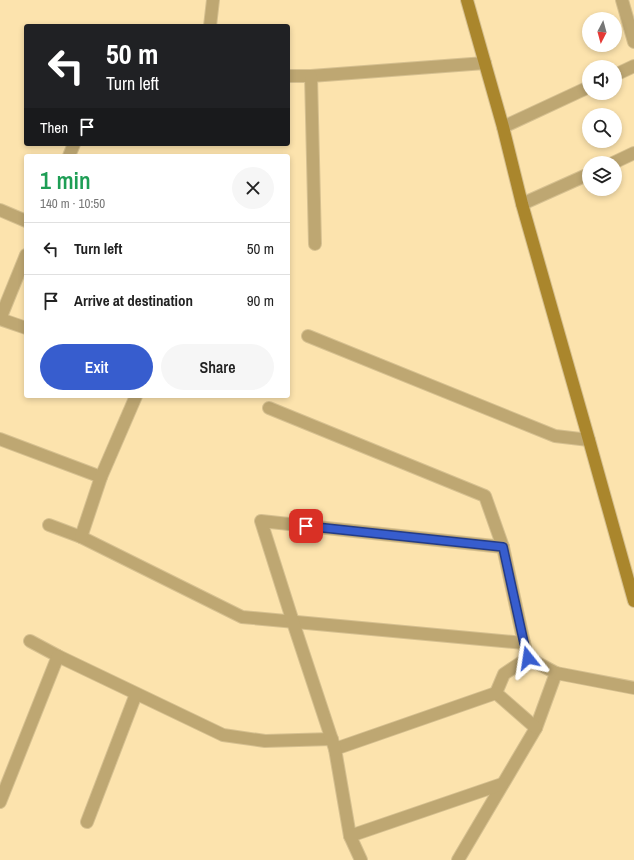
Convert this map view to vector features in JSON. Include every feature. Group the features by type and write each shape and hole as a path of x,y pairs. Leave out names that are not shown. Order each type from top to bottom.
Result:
{"main road":[{"path":"467,0 503,128 522,204 634,601"}],"street":[{"path":"210,24 213,0"},
{"path":"627,6 634,42"},
{"path":"290,76 311,76 485,63"},
{"path":"622,72 634,66"},
{"path":"311,76 314,244"},
{"path":"503,128 582,90"},
{"path":"622,159 634,153"},
{"path":"522,204 582,177"},
{"path":"0,210 24,220"},
{"path":"24,260 0,319 24,327"},
{"path":"308,336 555,436 589,440"},
{"path":"81,537 101,477 135,398"},
{"path":"269,408 485,496 503,547 528,658 556,673 634,688"},
{"path":"0,439 101,477"},
{"path":"361,860 350,836 333,744 261,521 503,547"},
{"path":"49,525 81,537 242,617 524,643"},
{"path":"30,641 222,735 265,741 333,744 496,693 504,674 528,658"},
{"path":"0,802 58,656"},
{"path":"458,860 536,728 556,673"},
{"path":"496,693 536,728"},
{"path":"87,822 136,694"},
{"path":"350,836 502,784"}],"route":[{"path":"306,526 503,547 528,658"}]}
